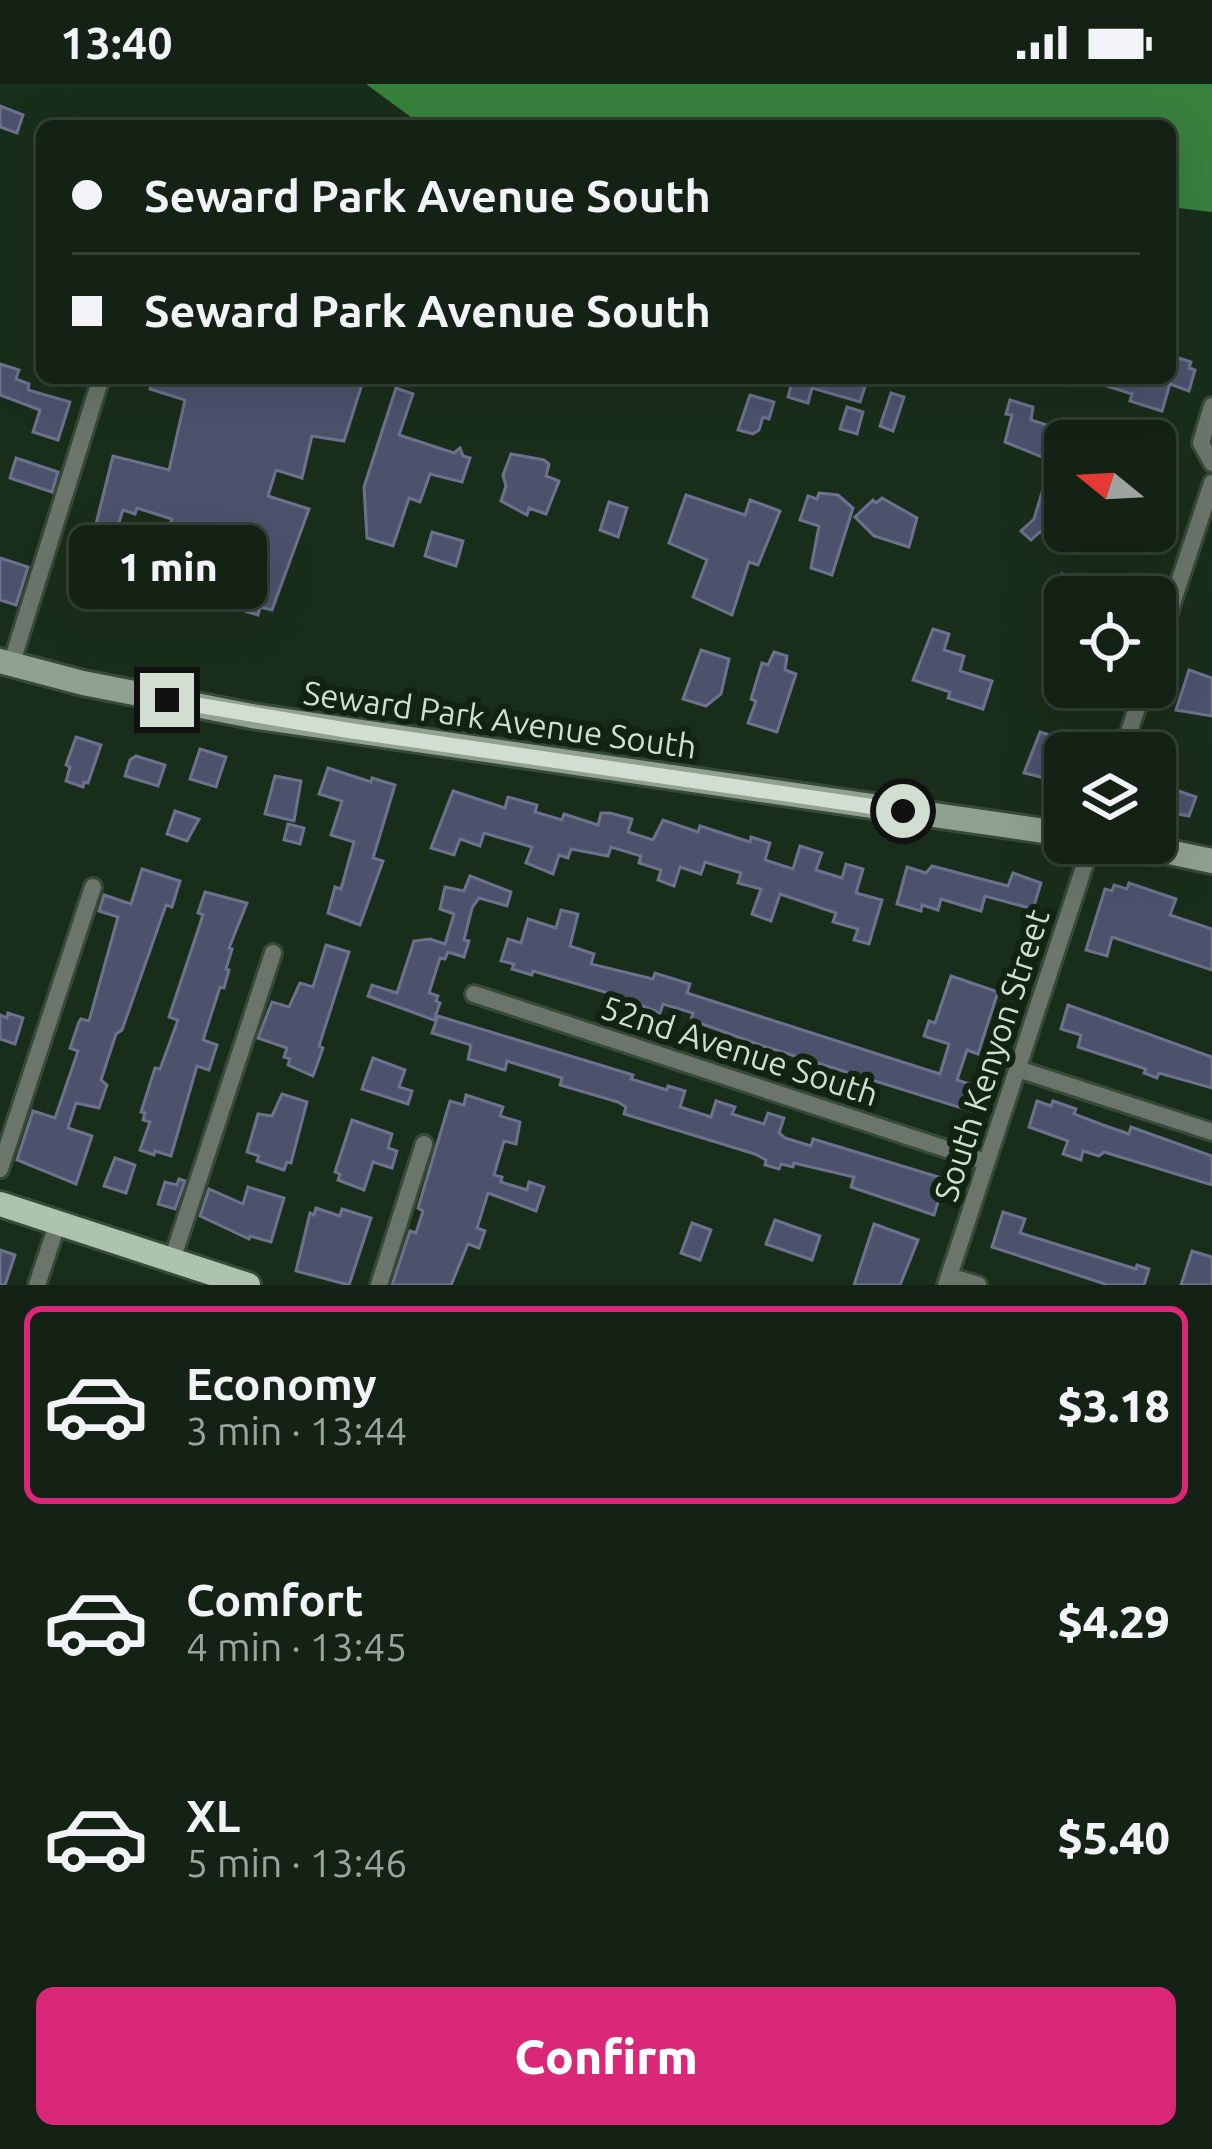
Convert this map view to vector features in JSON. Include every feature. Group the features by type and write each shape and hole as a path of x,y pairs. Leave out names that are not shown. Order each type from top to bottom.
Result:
{"main road":[{"name":"Seward Park Avenue South","path":"6,663 252,716 1044,831"},
{"path":"1176,853 1212,861"},
{"path":"0,1204 248,1285"}],"street":[{"path":"6,663 99,384"},
{"path":"1212,406 1201,443 1212,463"},
{"path":"1176,592 1212,483"},
{"name":"South Kenyon Street","path":"948,1280 1085,864"},
{"path":"0,1168 93,887"},
{"path":"172,1260 273,953"},
{"name":"52nd Avenue South","path":"474,994 986,1162"},
{"path":"1018,1069 1212,1132"},
{"path":"379,1285 424,1144"},
{"path":"37,1285 58,1222"},
{"path":"948,1280 978,1285"}],"shaded area":[{"path":"366,84 1212,84 1212,212 1176,208 1176,120 415,120"}],"building":[{"path":"0,106 23,115 17,133 0,127"},
{"path":"1176,357 1191,362 1189,368 1195,370 1189,391 1170,384 1176,384"},
{"path":"0,364 19,370 16,379 29,384 28,390 70,402 58,440 33,432 40,410 0,395"},
{"path":"152,384 362,384 344,441 312,436 302,478 276,470 268,496 309,509 272,610 260,607 258,615 162,585 161,590 78,569 88,534 93,536 113,456 169,470 185,400 150,389","holes":["137,508 172,519 162,549 114,537 123,510 135,514"]},
{"path":"791,384 866,384 860,402 812,388 808,403 788,397"},
{"path":"1100,384 1170,384 1162,411 1130,401 1132,394"},
{"path":"396,388 413,394 399,435 454,453 460,448 470,458 462,482 430,474 420,502 409,498 393,546 367,538 364,487"},
{"path":"891,393 904,397 893,431 880,426"},
{"path":"750,395 774,402 769,419 763,417 753,434 738,430"},
{"path":"1010,400 1033,407 1031,420 1044,424 1044,458 1005,442 1012,415 1006,414"},
{"path":"847,407 863,412 857,434 840,429"},
{"path":"511,454 544,460 549,464 546,476 559,481 546,514 529,508 527,515 501,501"},
{"path":"16,458 58,472 52,492 10,478"},
{"path":"1043,489 1044,533 1031,540 1021,531 1034,519"},
{"path":"819,493 838,495 853,508 832,575 811,568 819,526 800,520 808,496 817,499"},
{"path":"686,495 745,515 750,500 780,511 758,565 749,562 732,615 693,597 707,560 669,543"},
{"path":"882,498 917,518 909,547 874,536 855,517"},
{"path":"609,502 627,508 618,537 600,530"},
{"path":"432,532 463,541 456,566 425,556"},
{"path":"0,558 28,567 16,605 0,600"},
{"path":"933,629 949,634 944,650 964,656 960,671 992,681 983,709 913,680"},
{"path":"701,650 729,659 721,694 706,706 683,699"},
{"path":"774,652 787,656 785,670 796,674 777,732 748,723 762,663 768,665"},
{"path":"1189,670 1212,678 1212,716 1176,710"},
{"path":"1040,732 1044,733 1044,778 1024,773"},
{"path":"76,737 101,745 83,787 66,781"},
{"path":"200,749 226,757 216,787 190,779"},
{"path":"136,756 165,765 158,786 125,776"},
{"path":"328,768 395,785 373,858 383,861 360,925 328,913 335,887 341,889 354,842 331,835 342,801 319,794"},
{"path":"275,776 301,781 294,821 265,814"},
{"path":"1176,790 1196,797 1189,816 1176,814"},
{"path":"453,791 505,808 508,797 537,805 535,812 562,820 564,814 598,825 601,813 610,813 632,819 628,832 653,840 663,820 698,832 700,826 750,842 751,837 770,843 765,860 793,869 800,846 822,853 816,870 842,878 846,864 863,869 856,893 882,900 869,944 854,940 858,929 833,922 836,913 780,894 771,921 752,914 761,889 738,883 741,873 705,862 701,874 680,867 674,886 658,880 661,870 639,863 641,856 611,847 608,856 571,849 568,858 559,855 553,874 526,863 532,847 484,833 480,846 460,839 454,855 431,848"},
{"path":"175,811 199,819 187,841 167,834"},
{"path":"288,824 304,828 300,844 284,840"},
{"path":"932,866 1008,886 1013,873 1041,883 1033,909 985,896 981,911 941,899 938,910 897,904 907,867 926,873"},
{"path":"142,869 180,881 172,907 166,905 122,1030 116,1034 101,1080 107,1085 99,1108 76,1103 68,1128 92,1136 76,1184 17,1160 33,1111 55,1118 78,1051 70,1048 79,1022 89,1021 118,917 99,911 104,895 131,904"},
{"path":"470,876 511,892 507,906 479,898 472,908 464,957 448,952 445,959 440,958 429,993 438,996 440,1003 434,1020 368,996 372,985 397,993 414,941 445,944 454,914 440,909 445,887 464,891"},
{"path":"1129,883 1176,899 1170,915 1212,929 1212,970 1112,937 1107,956 1086,950 1105,889 1112,891 1114,885 1127,889"},
{"path":"205,892 247,903 229,948 224,988 220,987 203,1040 217,1045 209,1070 197,1066 171,1156 155,1151 154,1155 140,1150 150,1122 143,1120 145,1113 141,1112 178,1020 169,1017 203,915 198,913"},
{"path":"561,910 578,914 570,946 594,954 591,964 653,979 655,973 690,984 687,993 940,1074 949,1044 924,1036 929,1021 935,1023 951,976 998,992 978,1054 967,1050 957,1080 979,1087 971,1111 763,1046 691,1020 693,1013 663,1004 660,1013 615,995 512,969 514,964 501,961 508,939 521,943 528,919 556,928"},
{"path":"326,945 349,952 313,1076 288,1065 287,1048 258,1038 272,1002 289,1007 300,983 313,987"},
{"path":"1068,1005 1212,1057 1212,1088 1159,1073 1157,1078 1144,1073 1146,1069 1078,1047 1081,1035 1061,1029"},
{"path":"8,1013 23,1018 15,1044 0,1039 0,1015 7,1018"},
{"path":"438,1016 633,1075 631,1079 667,1090 668,1086 685,1091 680,1107 711,1117 716,1101 735,1107 732,1114 764,1124 768,1113 784,1118 779,1133 785,1138 811,1146 813,1139 945,1179 934,1215 851,1187 854,1177 794,1163 793,1167 781,1164 779,1169 765,1165 766,1160 755,1154 624,1114 626,1107 618,1102 560,1085 562,1078 507,1061 505,1070 468,1059 471,1045 432,1033"},
{"path":"373,1058 405,1070 399,1087 412,1091 408,1104 362,1089"},
{"path":"282,1094 307,1102 291,1163 284,1170 257,1161 259,1156 247,1152 258,1114 272,1116"},
{"path":"466,1095 503,1107 500,1116 520,1122 516,1144 504,1141 494,1175 527,1190 529,1182 544,1187 536,1211 488,1193 477,1228 485,1231 479,1248 468,1244 451,1285 392,1285 410,1231 416,1233 423,1211 418,1208 450,1101 464,1105"},
{"path":"1037,1101 1051,1106 1053,1101 1129,1134 1131,1127 1212,1156 1212,1185 1104,1152 1099,1156 1083,1151 1081,1160 1063,1154 1068,1141 1029,1127"},
{"path":"352,1120 392,1134 388,1148 397,1151 392,1168 373,1162 364,1190 338,1180 340,1174 335,1172"},
{"path":"115,1158 135,1165 126,1193 104,1186"},
{"path":"179,1179 185,1181 175,1209 158,1204 165,1182 177,1185"},
{"path":"248,1187 284,1198 271,1242 249,1239 200,1216 209,1189 243,1204"},
{"path":"316,1208 340,1216 342,1209 371,1218 349,1285 296,1271 310,1213 314,1215"},
{"path":"1003,1212 1025,1219 1020,1233 1149,1269 1144,1285 1108,1285 992,1247"},
{"path":"775,1220 820,1236 812,1260 766,1244"},
{"path":"692,1223 711,1230 700,1260 681,1253"},
{"path":"874,1224 918,1240 900,1285 854,1285"},
{"path":"0,1250 15,1255 5,1285 0,1285"},
{"path":"1192,1251 1212,1257 1212,1285 1181,1285"}],"route":[{"path":"167,700 903,811"}]}
